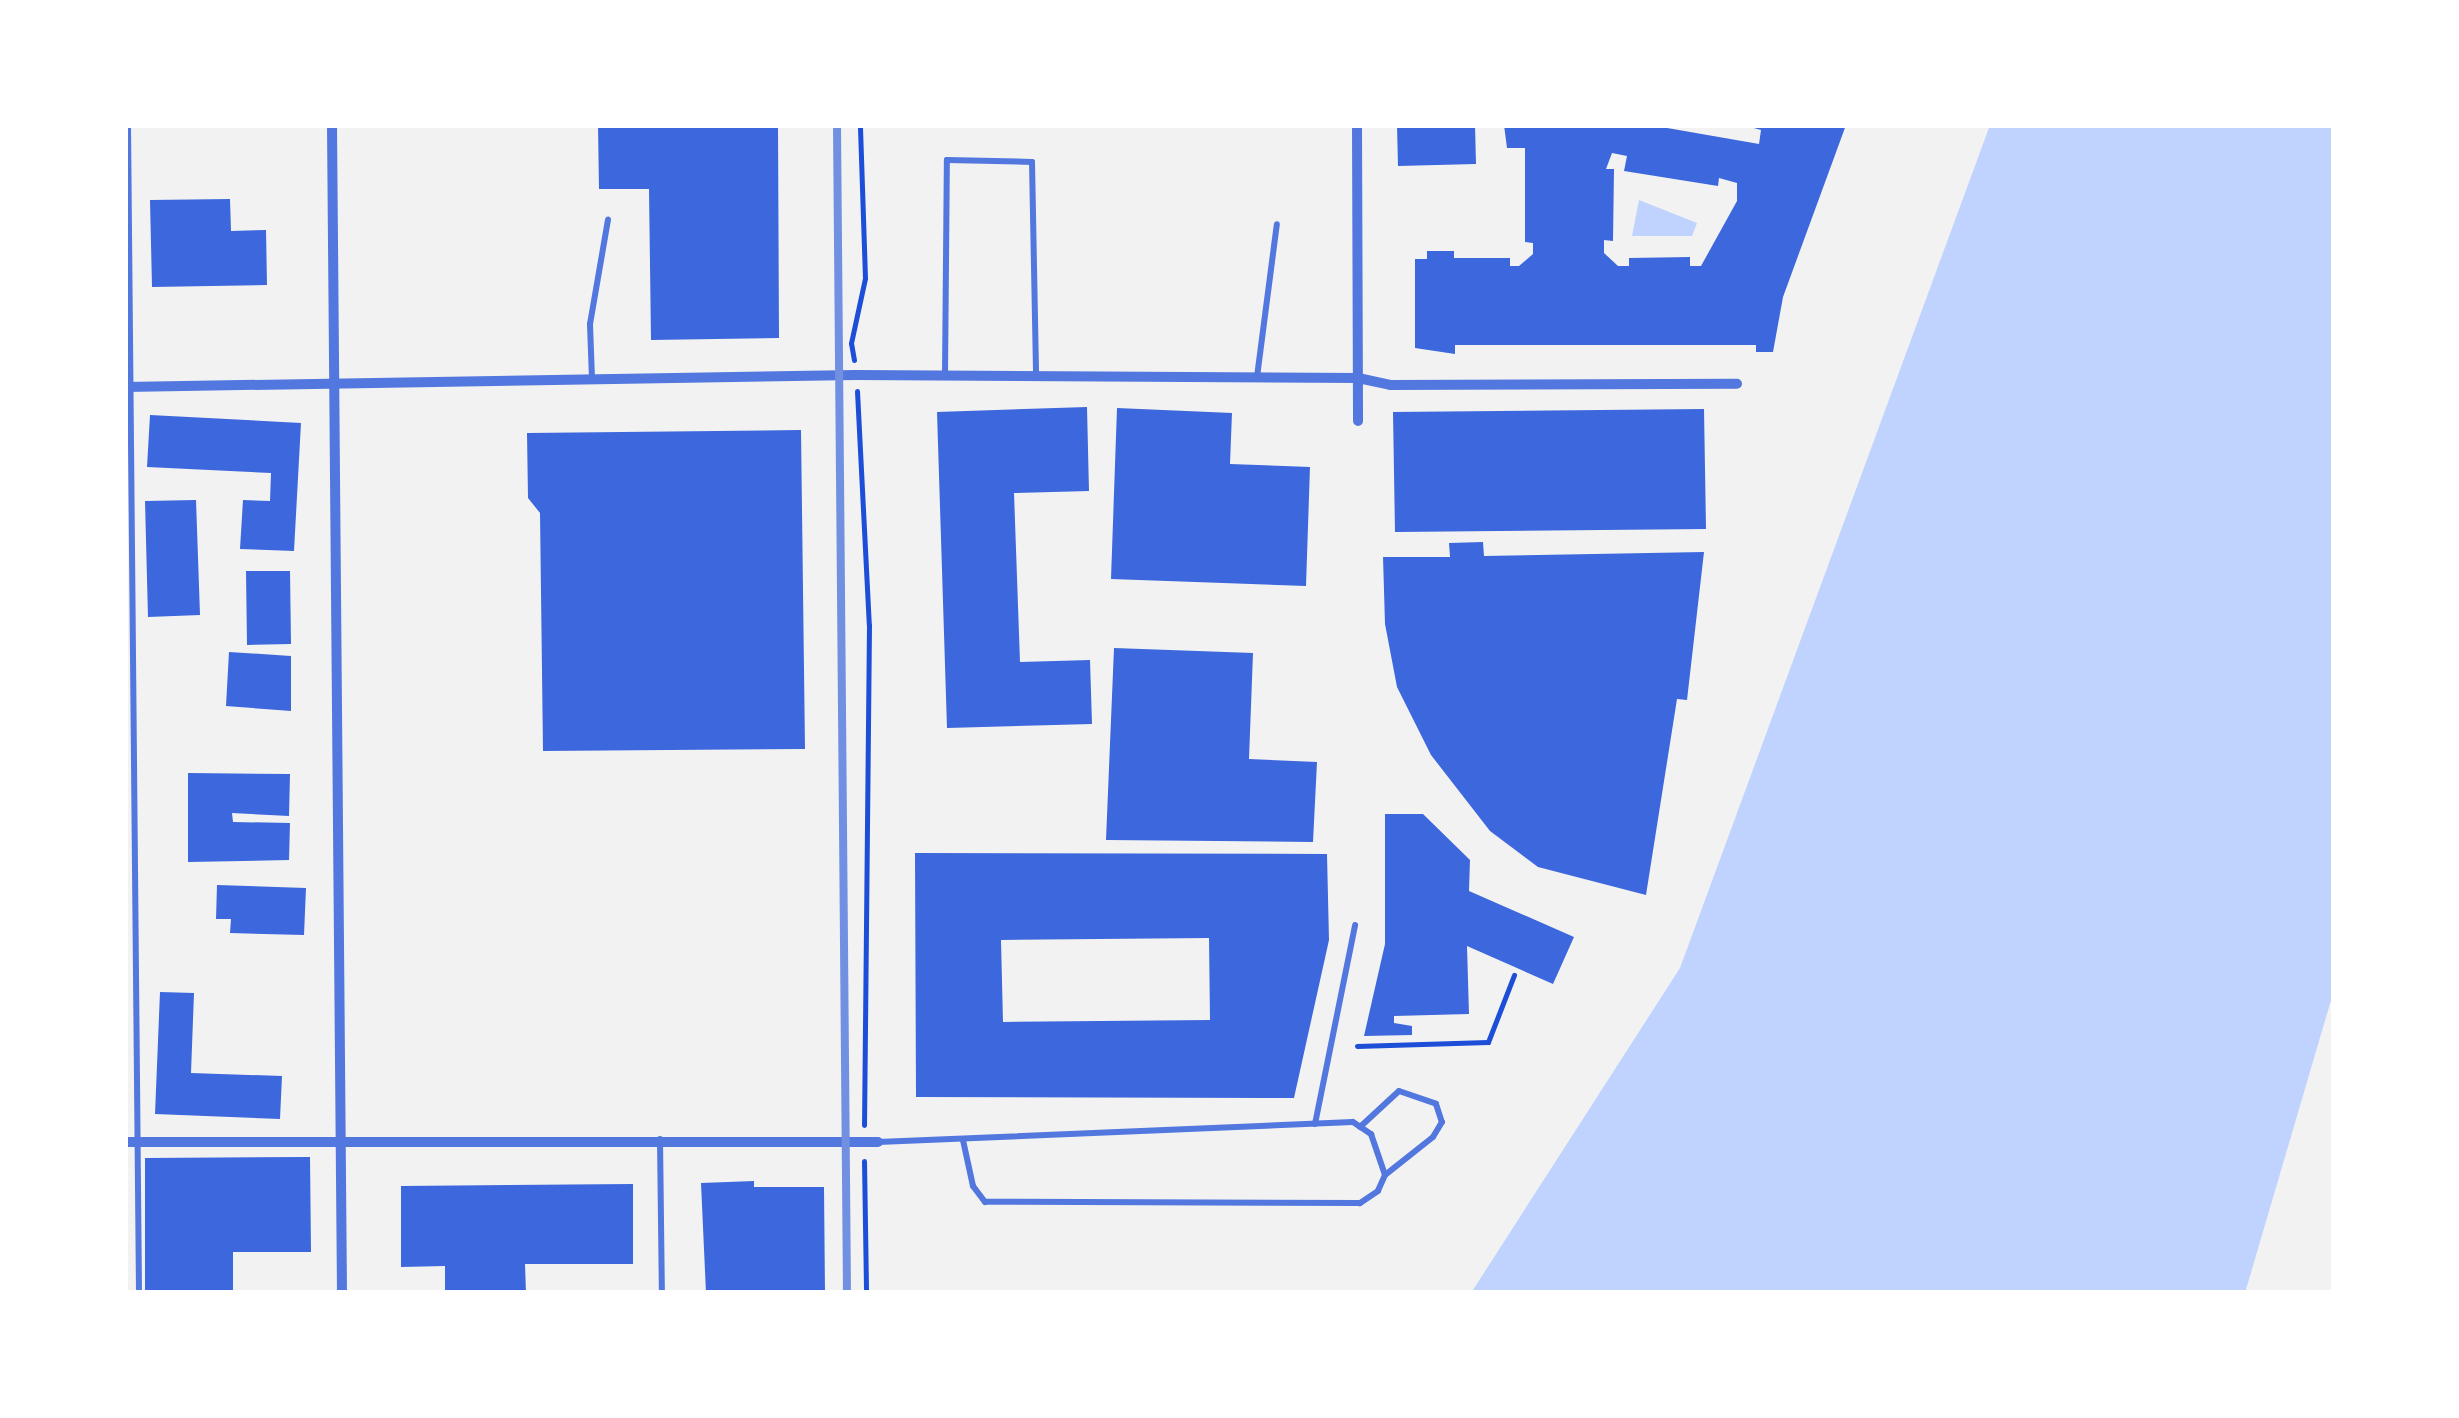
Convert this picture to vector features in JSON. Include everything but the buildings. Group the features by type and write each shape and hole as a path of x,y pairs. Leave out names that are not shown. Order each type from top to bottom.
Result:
{"street":[{"path":"332,125 342,1293"},
{"path":"1358,125 1358,420"},
{"path":"126,387 856,375 1358,378 1390,385 1736,384"},
{"path":"131,1142 878,1142"}],"lane":[{"path":"128,125 129,914 131,1142 138,1293"},
{"path":"945,376 947,160 1032,162 1036,376"},
{"path":"592,380 590,324 608,220"},
{"path":"1257,377 1278,224"},
{"path":"1315,1124 1355,924"},
{"path":"963,1140 973,1186 985,1202 1360,1202 1378,1191 1385,1175 1433,1137 1442,1122 1436,1104 1400,1091 1360,1127"},
{"path":"878,1142 1315,1124 1360,1127 1371,1134 1385,1175"},
{"path":"660,1139 662,1293"}],"path":[{"path":"860,125 865,278 851,343 869,625 866,1293"},
{"path":"1358,1046 1488,1042 1514,975"}],"water":[{"path":"1990,125 2334,125 2334,990 2245,1293 1471,1293 1680,968"},
{"path":"1639,200 1697,223 1692,236 1632,236"}],"railway":[{"path":"837,125 847,1293"}]}
